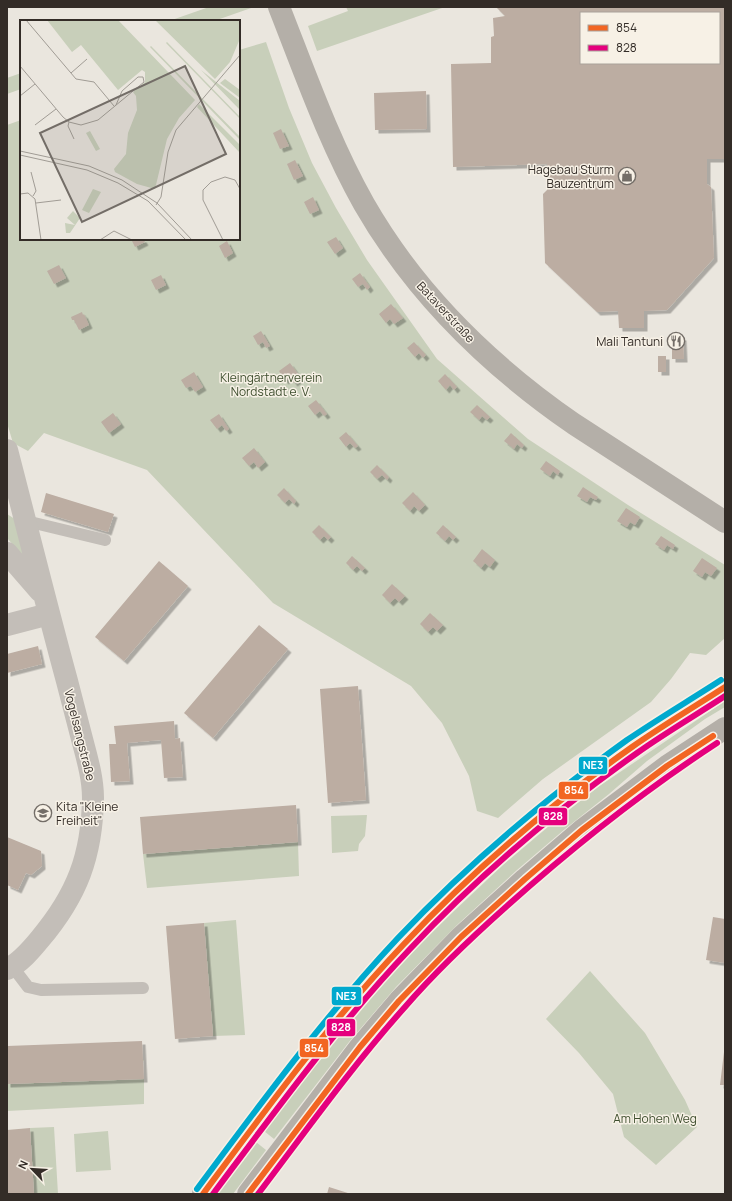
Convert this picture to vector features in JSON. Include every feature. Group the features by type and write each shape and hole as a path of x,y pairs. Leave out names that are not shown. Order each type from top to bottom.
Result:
{"main road":[{"name":"Bataverstraße","path":"279,7 324,120 349,176 380,230 427,294 449,319 471,340 529,390 574,423 725,522"},
{"path":"203,1194 330,1027 377,973 440,907 526,828 576,789 633,747 725,687"},
{"path":"248,1194 360,1048 399,1001 461,937 582,830 668,766 725,728"}],"street":[{"name":"Vogelsangstraße","path":"7,450 46,605 90,769 93,797 91,835 84,867 68,900 52,924 32,948 10,968"},
{"name":"Vogelsangstraße","path":"7,553 46,605"},
{"path":"7,624 46,605"}],"lane":[{"path":"26,521 105,540"},
{"path":"10,968 28,987 41,990 144,988"}],"green space":[{"path":"209,7 254,7 217,20 172,20"},
{"path":"346,7 445,7 317,51 308,26 348,11"},
{"name":"Kleingärtnerverein Nordstadt e. V.","path":"266,42 289,108 312,163 336,208 367,260 437,359 528,439 628,505 725,565 725,638 706,655 690,653 671,679 651,702 543,779 498,818 477,811 469,776 442,723 411,686 273,603 147,470 44,433 28,451 13,443 7,423 7,125 20,120 20,240 240,240 240,50"},
{"path":"20,73 20,89 7,94 7,78"},
{"path":"7,514 21,523 26,559 7,538"},
{"path":"725,701 725,707 705,719 647,761 517,870 457,925 396,987 349,1042 274,1139 264,1131 329,1046 400,964 504,864 598,787"},
{"path":"367,815 365,836 359,844 358,851 332,853 331,816"},
{"path":"298,842 299,876 147,888 143,854"},
{"path":"236,920 245,1035 213,1036 204,923"},
{"name":"Am Hohen Weg","path":"590,971 645,1033 685,1100 697,1127 656,1165 624,1137 613,1094 579,1053 546,1019"},
{"path":"144,1079 144,1104 7,1111 7,1084"},
{"path":"54,1127 58,1194 34,1194 30,1128"},
{"path":"108,1131 111,1170 76,1172 74,1134"},
{"path":"256,1142 266,1150 233,1194 217,1194"}],"building":[{"name":"Hagebau Sturm Bauzentrum","path":"496,7 725,7 725,159 707,159 707,184 711,187 714,258 667,310 644,311 644,328 619,328 618,311 597,312 545,263 543,194 547,190 547,164 453,167 451,64 491,63 491,37 494,36 493,18 505,16"},
{"path":"426,91 427,129 375,130 374,93"},
{"path":"281,129 289,146 280,149 273,133"},
{"path":"295,160 303,176 294,180 287,164"},
{"path":"313,197 319,210 310,214 304,202"},
{"path":"336,237 343,248 335,254 327,242"},
{"path":"132,240 144,240 145,242 135,247"},
{"path":"227,241 233,253 225,258 219,246"},
{"path":"59,265 66,278 54,284 47,271"},
{"path":"360,273 370,287 367,290 363,284 358,287 352,279"},
{"path":"161,275 166,285 156,290 151,280"},
{"path":"391,304 403,318 394,324 390,319 386,323 379,314"},
{"path":"82,312 89,325 79,330 71,317"},
{"path":"261,331 270,346 266,348 263,342 258,345 253,336"},
{"path":"672,337 683,337 684,359 672,359"},
{"path":"414,342 426,355 423,358 419,353 415,357 407,348"},
{"path":"658,356 666,356 666,372 658,372"},
{"path":"290,363 301,378 294,383 290,377 285,381 279,371"},
{"path":"194,372 203,387 195,392 191,386 186,388 181,380"},
{"path":"445,374 457,387 454,390 450,385 446,390 438,381"},
{"path":"316,400 327,414 324,416 320,411 315,415 308,406"},
{"path":"477,405 490,417 487,420 482,416 479,420 470,412"},
{"path":"113,413 121,424 109,433 101,422"},
{"path":"219,414 229,429 226,431 222,425 217,429 210,420"},
{"path":"346,432 358,446 355,448 350,443 346,447 339,438"},
{"path":"511,433 524,445 522,448 517,444 514,449 504,441"},
{"path":"254,448 265,462 258,468 254,462 249,466 242,458"},
{"path":"546,461 560,471 558,475 553,471 550,476 540,469"},
{"path":"377,465 389,477 387,480 382,475 377,479 370,472"},
{"path":"583,487 598,497 596,500 590,497 587,502 577,496"},
{"path":"284,488 296,501 294,504 289,499 285,503 277,495"},
{"path":"413,492 425,505 419,511 414,506 410,511 402,503"},
{"path":"46,493 114,514 108,532 41,512"},
{"path":"626,508 640,517 635,525 630,522 627,527 617,521"},
{"path":"319,525 331,537 328,540 324,536 320,540 312,532"},
{"path":"443,525 456,537 453,540 449,536 445,541 436,533"},
{"path":"661,536 675,545 673,549 667,545 664,550 655,544"},
{"path":"482,549 495,560 490,567 485,563 481,568 473,561"},
{"path":"352,556 365,568 362,571 357,566 353,570 346,563"},
{"path":"702,558 717,568 711,576 705,572 702,577 693,571"},
{"path":"159,561 188,586 124,661 95,637"},
{"path":"392,584 405,596 399,602 395,598 390,603 382,595"},
{"path":"430,613 443,625 437,631 433,627 428,632 420,624"},
{"path":"259,625 288,649 213,738 184,713"},
{"path":"38,646 42,664 7,673 7,654"},
{"path":"358,686 366,800 328,803 320,689"},
{"path":"174,721 175,739 180,738 183,777 164,778 161,740 127,743 130,781 111,782 109,744 116,744 114,726"},
{"path":"296,805 298,842 143,854 140,817"},
{"path":"7,837 41,851 42,866 31,875 26,873 18,890 7,885"},
{"path":"713,917 725,919 725,963 706,960"},
{"path":"204,923 213,1036 175,1039 166,926"},
{"path":"142,1041 144,1079 7,1084 7,1046"},
{"path":"724,1052 725,1085 720,1085"},
{"path":"30,1128 34,1194 7,1194 7,1130"},
{"path":"329,1187 351,1194 327,1194"}],"transit line":[{"name":"NE3","path":"197,1189 344,998 424,911 479,859 537,809 596,762 639,732 721,680"},
{"name":"854","path":"203,1194 300,1066 350,1004 430,917 484,865 571,792 643,739 725,687"},
{"name":"828","path":"213,1194 308,1068 383,978 436,922 518,845 576,798 648,746 725,696"},
{"name":"854","path":"248,1194 360,1047 399,1001 461,937 582,830 667,766 713,736"},
{"name":"828","path":"258,1194 366,1052 385,1029 454,955 507,906 609,820 717,743"}],"place":[{"name":"Hagebau Sturm Bauzentrum","path":"627,176"},
{"name":"Mali Tantuni","path":"676,341"},
{"name":"Kita \"Kleine Freiheit\"","path":"43,813"}]}
